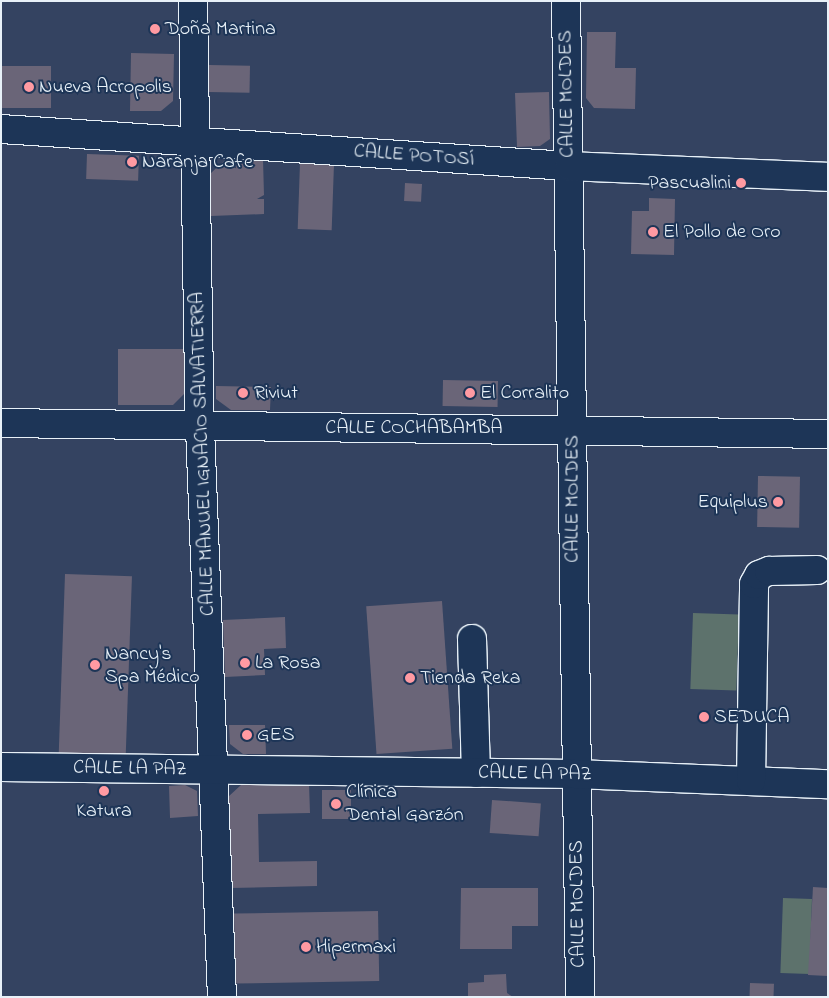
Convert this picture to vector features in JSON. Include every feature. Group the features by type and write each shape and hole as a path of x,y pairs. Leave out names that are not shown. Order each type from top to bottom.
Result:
{"street":[{"name":"CALLE MANUEL IGNACIO SALVATIERRA","path":"193,1 200,428 215,771 222,997"},
{"name":"CALLE MOLDES","path":"566,1 575,774 580,997"},
{"name":"CALLE POTOSÍ","path":"1,129 195,140 569,166 828,177"},
{"name":"CALLE COCHABAMBA","path":"1,423 200,428 572,428 828,434"},
{"path":"751,781 754,584 758,575 769,571 817,570"},
{"path":"472,639 476,773"},
{"name":"CALLE LA PAZ","path":"1,767 575,774 828,784"}],"green space":[{"path":"693,613 739,615 736,691 690,689"},
{"path":"783,898 812,899 809,974 780,973"}],"building":[{"path":"587,32 616,32 615,68 636,68 635,109 594,108 586,98"},
{"path":"131,53 174,54 173,101 161,111 130,111"},
{"path":"209,65 250,66 250,93 209,92"},
{"name":"Nueva Acropolis","path":"1,66 51,66 51,108 1,108"},
{"path":"549,92 550,139 540,146 517,147 515,93"},
{"path":"87,154 139,156 138,181 86,179"},
{"path":"227,158 263,159 264,195 257,199 264,199 264,214 211,216 211,173"},
{"path":"300,163 334,164 332,230 298,229"},
{"path":"405,183 422,184 421,202 404,201"},
{"name":"El Pollo de Oro","path":"649,198 675,199 674,255 631,254 632,211 649,211"},
{"path":"118,349 184,349 184,394 173,405 118,405"},
{"name":"El Corralito","path":"443,380 498,381 498,407 443,406"},
{"name":"Riviut","path":"216,386 271,387 270,410 231,410 216,399"},
{"name":"Equiplus","path":"758,476 800,477 799,528 757,527"},
{"name":"Nancy's Spa Médico","path":"65,574 132,576 126,756 59,754"},
{"name":"Tienda Reka","path":"442,601 452,749 377,754 366,606"},
{"path":"285,617 286,648 264,649 265,675 225,677 223,620"},
{"name":"GES","path":"229,725 265,725 266,754 243,754 230,744"},
{"path":"309,783 310,813 258,814 259,862 317,861 317,886 230,888 228,797 241,785"},
{"path":"185,785 197,791 198,816 170,818 169,786"},
{"name":"Clínica Dental Garzón","path":"322,790 351,790 351,819 322,819"},
{"path":"492,800 541,803 539,836 490,833"},
{"path":"813,887 828,888 828,976 808,975"},
{"path":"461,888 538,888 538,926 512,926 512,949 460,949"},
{"name":"Hipermaxi","path":"378,911 379,981 235,984 234,914"},
{"path":"506,974 507,993 513,997 468,997 468,983 484,982 484,975"},
{"path":"750,983 774,984 774,997 750,997"}],"place":[{"name":"Doña Martina","path":"155,29"},
{"name":"Nueva Acropolis","path":"29,87"},
{"name":"Naranja Cafe","path":"132,162"},
{"name":"Pascualini","path":"741,183"},
{"name":"El Pollo de Oro","path":"653,232"},
{"name":"Riviut","path":"243,393"},
{"name":"El Corralito","path":"470,393"},
{"name":"Equiplus","path":"778,502"},
{"name":"La Rosa","path":"245,663"},
{"name":"Nancy's Spa Médico","path":"95,665"},
{"name":"Tienda Reka","path":"410,678"},
{"name":"SEDUCA","path":"704,717"},
{"name":"GES","path":"247,735"},
{"name":"Katura","path":"104,791"},
{"name":"Clínica Dental Garzón","path":"336,804"},
{"name":"Hipermaxi","path":"306,947"}]}
